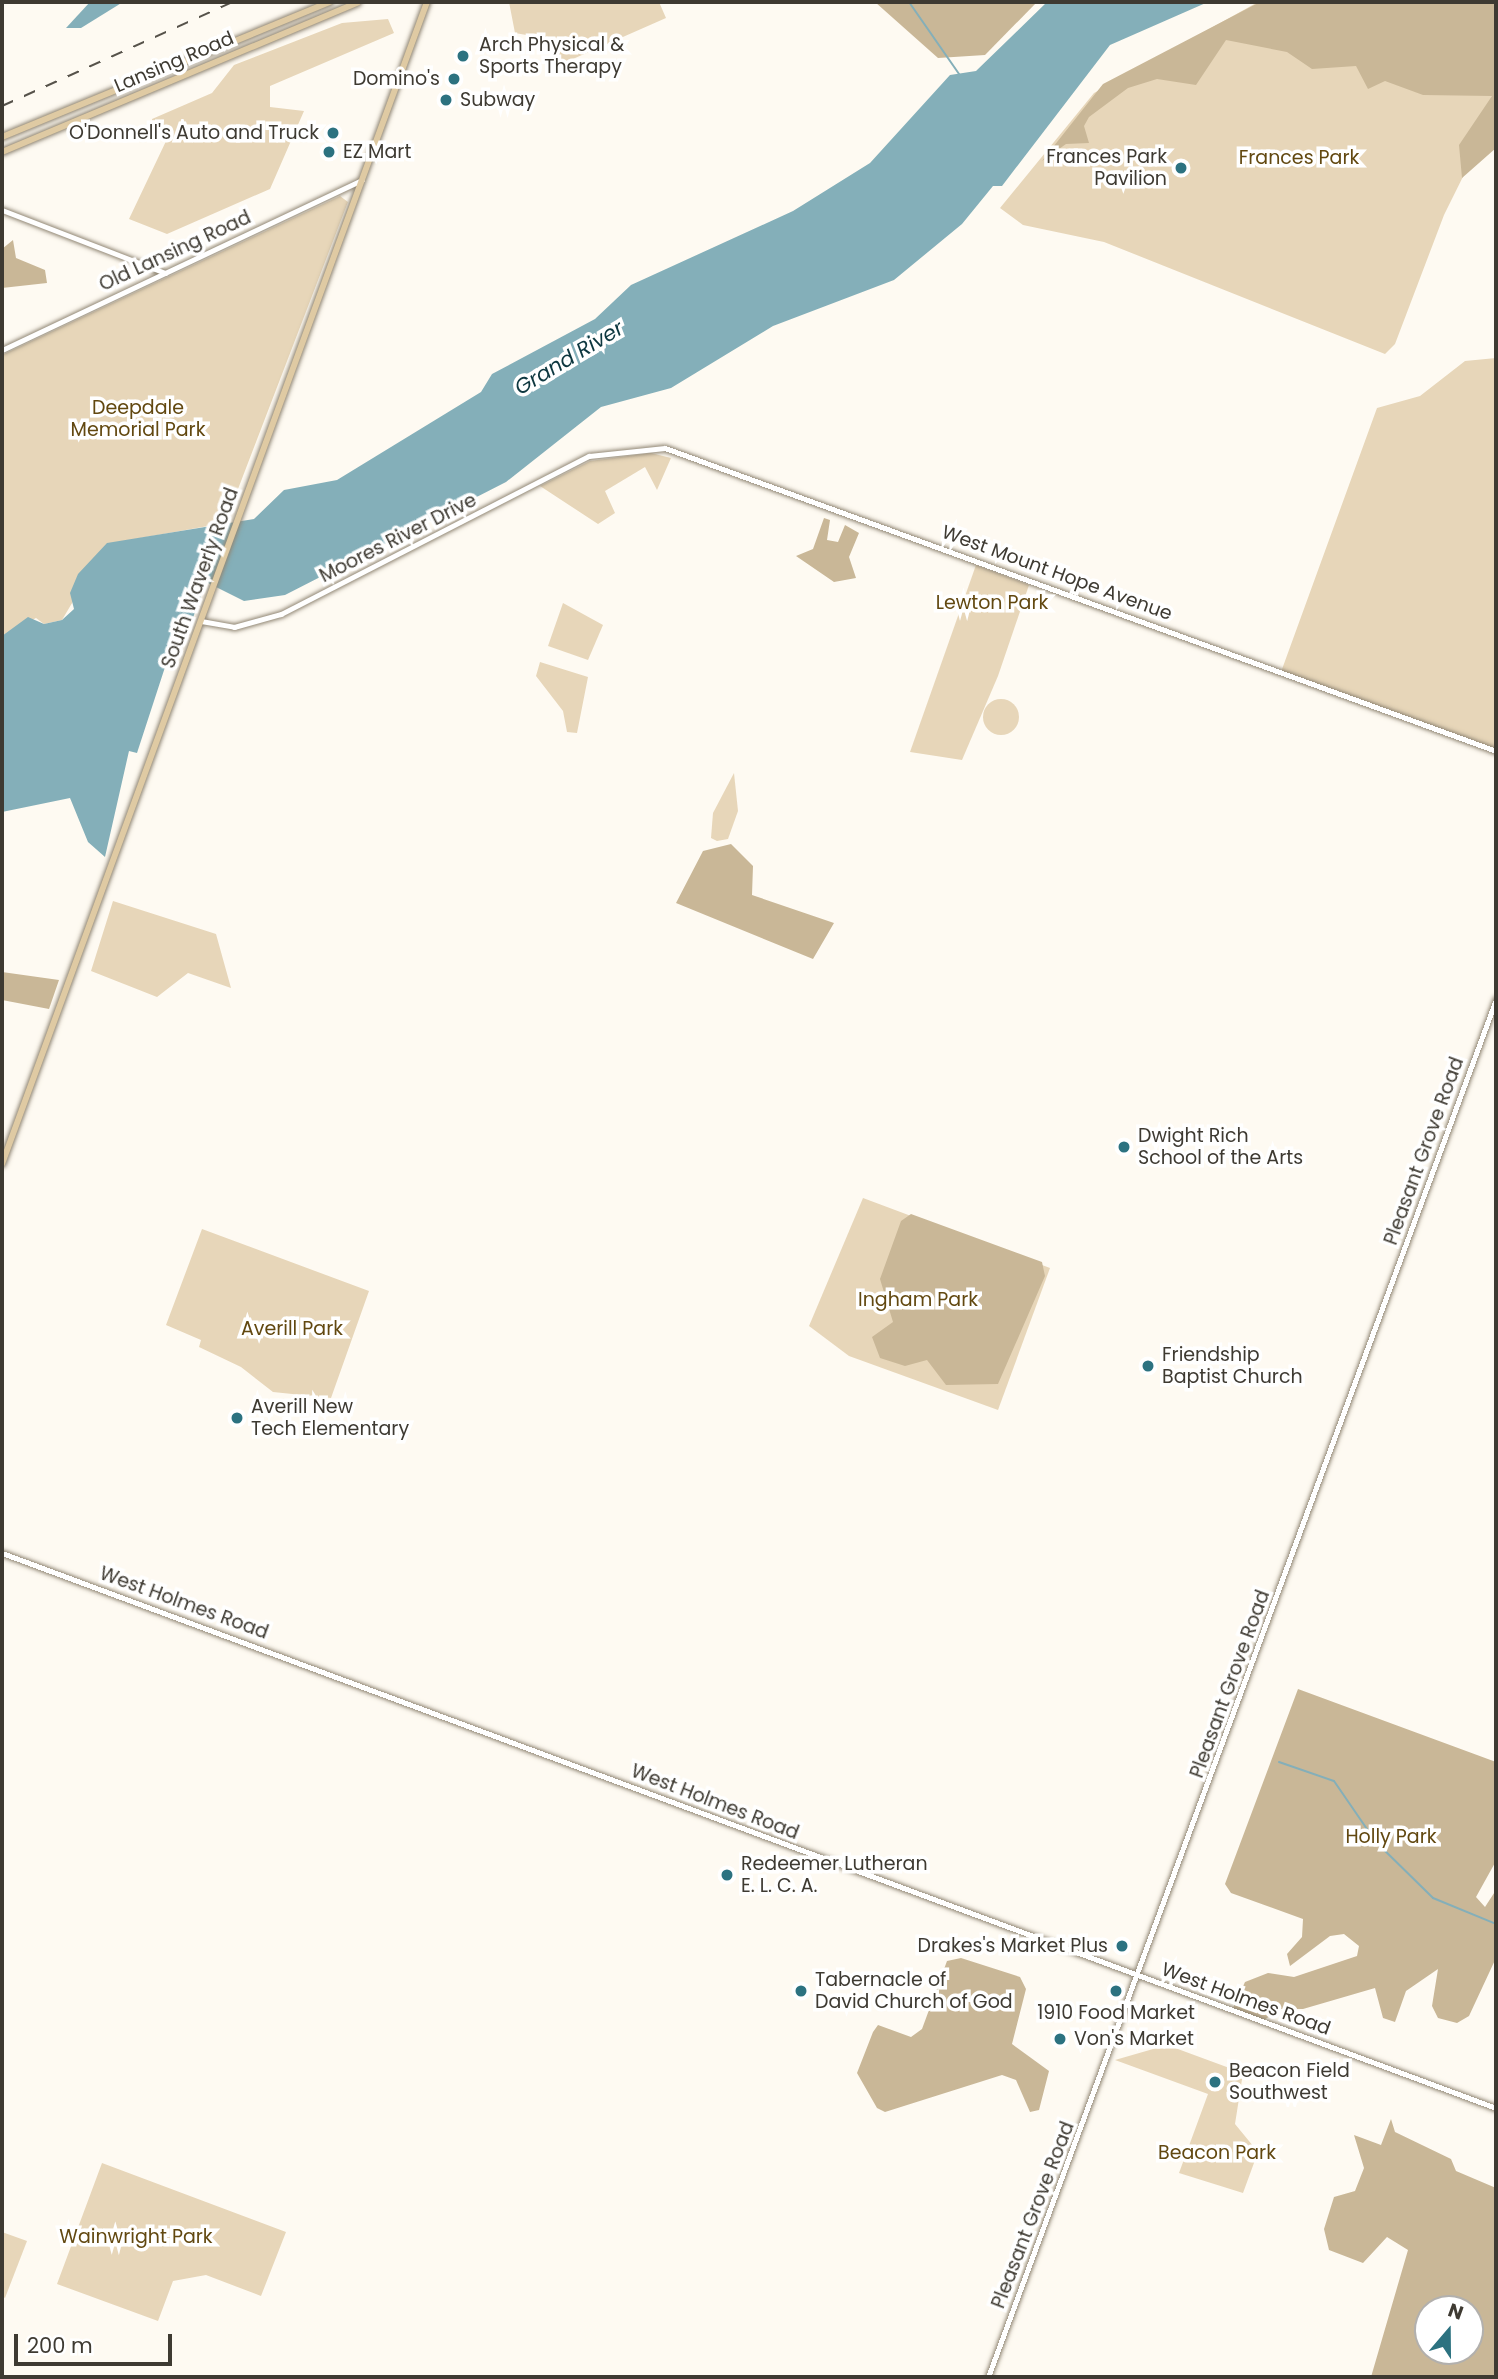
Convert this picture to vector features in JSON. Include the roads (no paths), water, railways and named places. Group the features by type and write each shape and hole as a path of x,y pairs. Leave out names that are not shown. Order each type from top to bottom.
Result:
{"main road":[{"name":"Lansing Road","path":"2,137 330,2"},
{"name":"Lansing Road","path":"2,152 358,2"},
{"name":"South Waverly Road","path":"2,1164 427,2"}],"street":[{"name":"Old Lansing Road","path":"2,350 362,180"},
{"path":"2,210 165,273"},
{"name":"West Mount Hope Avenue","path":"603,452 648,447 694,456 1496,751"},
{"name":"Moores River Drive","path":"201,621 234,627 281,614 603,452"},
{"name":"Pleasant Grove Road","path":"988,2377 1140,1976 1496,999"},
{"name":"West Holmes Road","path":"2,1553 1496,2108"}],"water":[{"path":"90,2 123,2 81,28 66,28"},
{"name":"Grand River","path":"1047,2 1208,2 1110,45 1002,186 993,186 962,224 894,280 773,326 671,388 601,407 506,482 285,595 244,601 206,582 182,648 168,658 137,753 129,751 105,857 88,842 70,798 2,812 2,636 28,617 44,624 62,620 74,609 70,593 78,574 107,543 254,519 284,490 337,480 481,392 492,374 595,319 631,285 793,211 870,163 950,75 976,71"}],"waterway":[{"path":"909,2 959,74"},
{"path":"1279,1762 1334,1781 1376,1842 1433,1898 1496,1924"}],"railway":[{"path":"2,106 232,2"}],"place":[{"name":"Arch Physical & Sports Therapy","path":"463,56"},
{"name":"Domino's","path":"454,79"},
{"name":"Subway","path":"446,100"},
{"name":"O'Donnell's Auto and Truck","path":"333,133"},
{"name":"EZ Mart","path":"329,152"},
{"name":"Frances Park Pavilion","path":"1181,168"},
{"name":"Dwight Rich School of the Arts","path":"1124,1147"},
{"name":"Friendship Baptist Church","path":"1148,1366"},
{"name":"Averill New Tech Elementary","path":"237,1418"},
{"name":"Redeemer Lutheran E. L. C. A.","path":"727,1875"},
{"name":"Drakes's Market Plus","path":"1122,1946"},
{"name":"Tabernacle of David Church of God","path":"801,1991"},
{"name":"1910 Food Market","path":"1116,1991"},
{"name":"Von's Market","path":"1060,2039"},
{"name":"Beacon Field Southwest","path":"1215,2082"}],"park label":[{"name":"Frances Park","path":"1299,158"},
{"name":"Deepdale Memorial Park","path":"138,419"},
{"name":"Lewton Park","path":"992,603"},
{"name":"Ingham Park","path":"918,1300"},
{"name":"Averill Park","path":"292,1329"},
{"name":"Holly Park","path":"1391,1837"},
{"name":"Beacon Park","path":"1217,2153"},
{"name":"Wainwright Park","path":"136,2237"}]}
